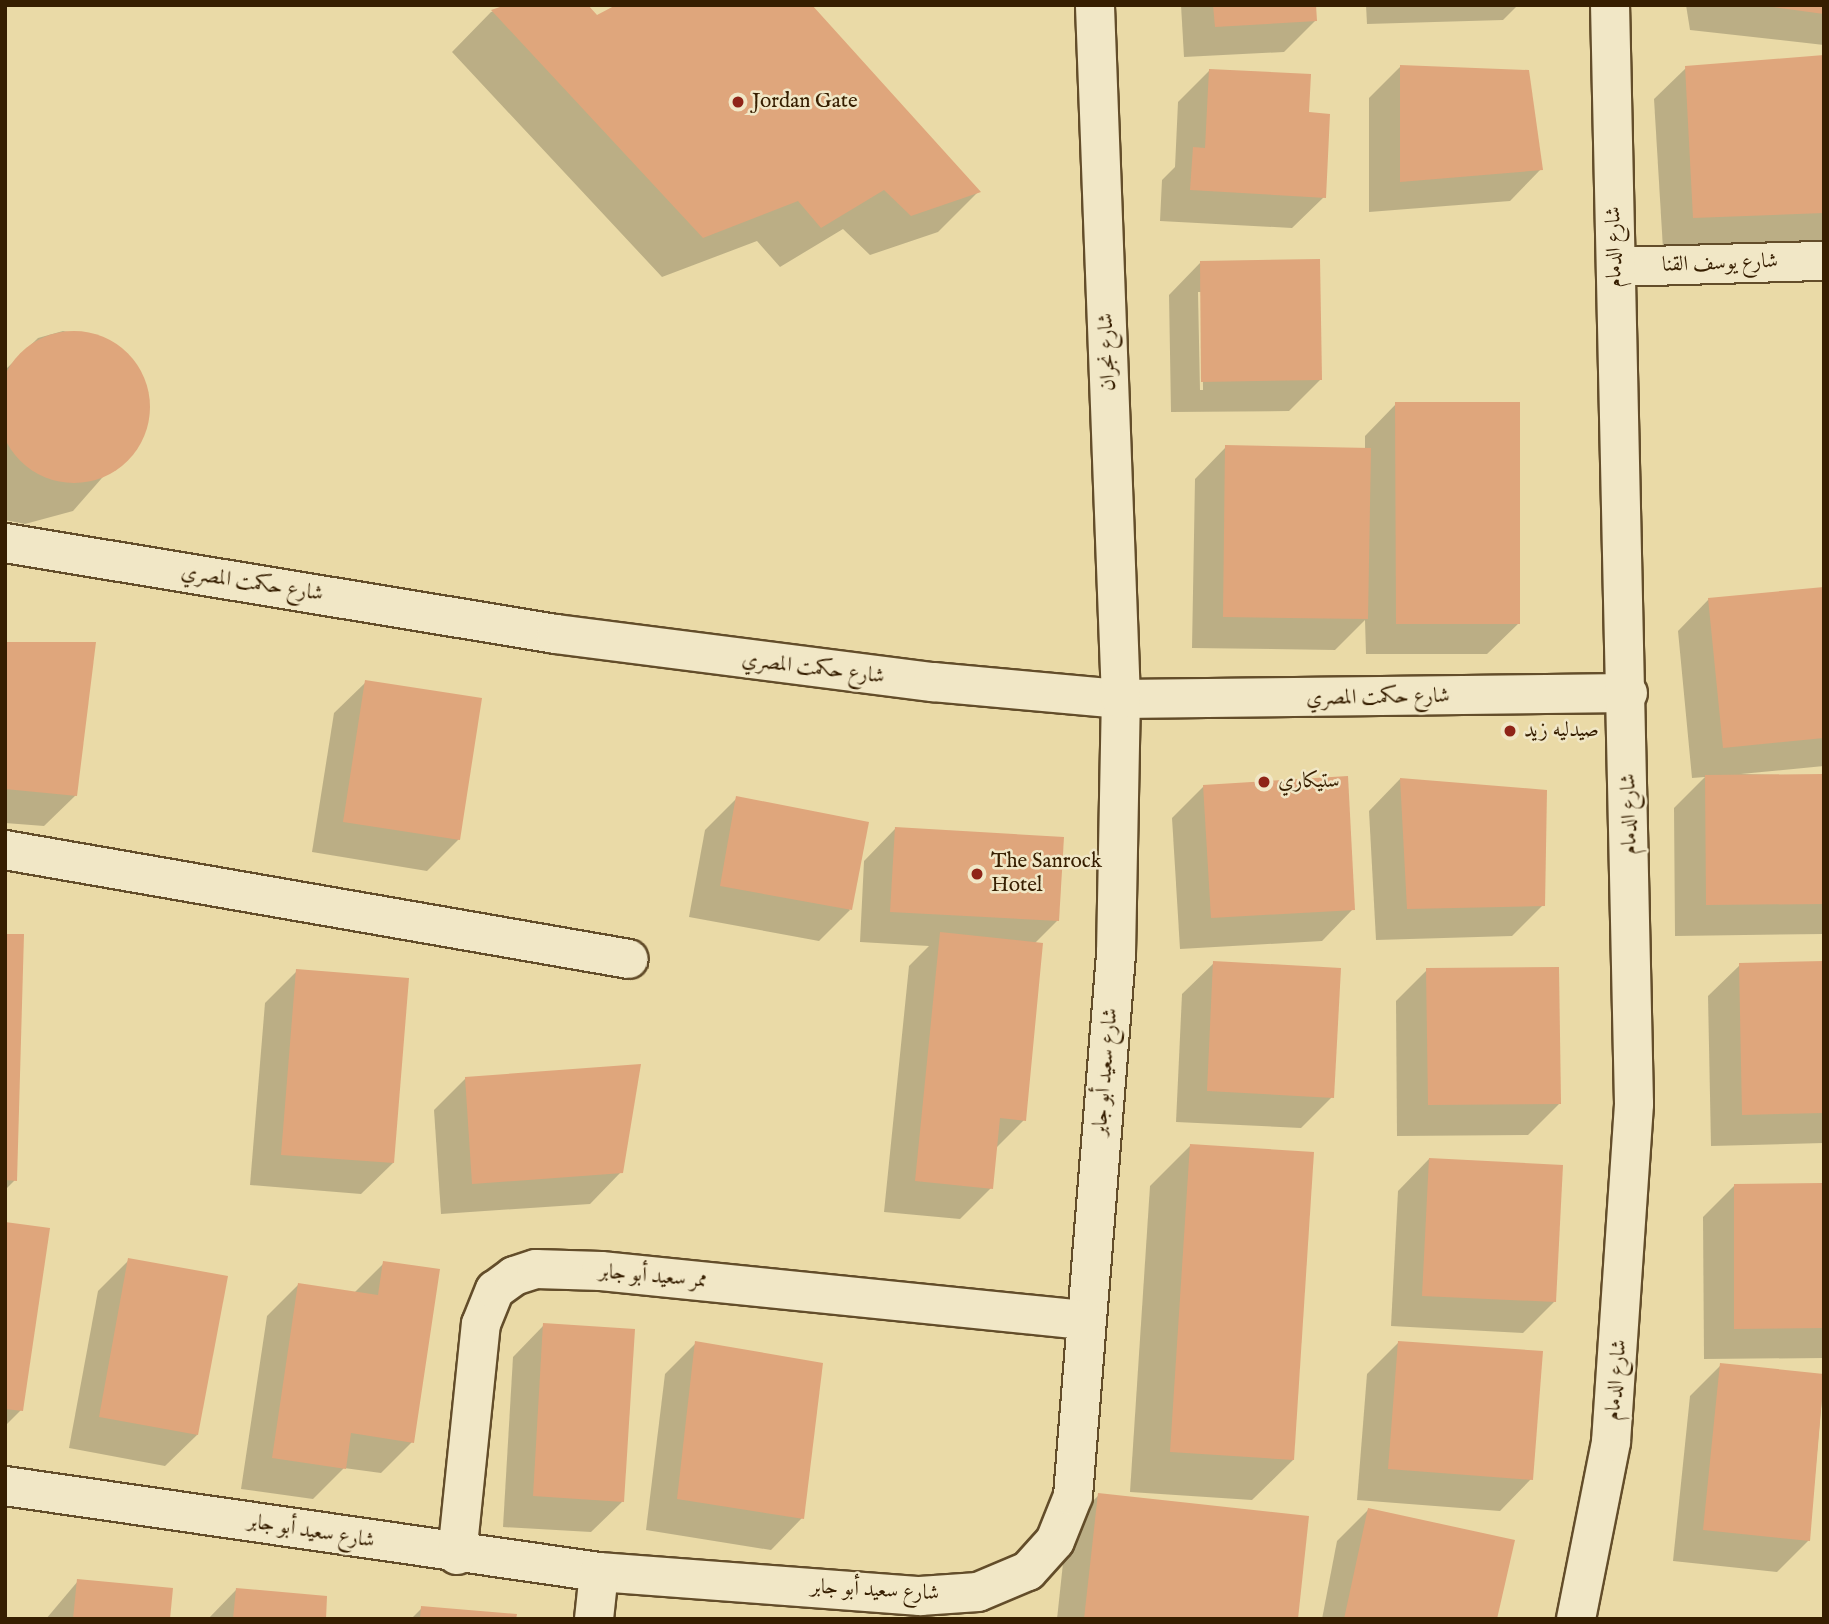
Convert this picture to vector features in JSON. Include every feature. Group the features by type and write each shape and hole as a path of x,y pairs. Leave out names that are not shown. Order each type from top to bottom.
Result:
{"street":[{"name":"شارع نجران","path":"1095,5 1121,699"},
{"name":"شارع الدمام","path":"1576,1619 1611,1442 1629,1238 1634,1104 1628,692 1610,5"},
{"name":"شارع يوسف القنا","path":"1616,267 1824,261"},
{"name":"شارع حكمت المصري","path":"5,543 685,653 1121,699 1628,692"},
{"name":"شارع سعيد أبو جابر","path":"5,1486 457,1555 599,1573 920,1597 978,1592 1028,1572 1055,1541 1073,1496 1084,1320 1116,954 1121,699"},
{"path":"5,850 629,958"},
{"name":"ممر سعيد أبو جابر","path":"457,1555 481,1324 495,1290 514,1276 536,1269 601,1271 1084,1320"},
{"path":"594,1619 599,1573"}],"building":[{"name":"Jordan Gate","path":"506,5 588,5 597,15 616,5 812,5 981,192 911,216 884,190 821,228 798,201 703,238 491,10"},
{"path":"1213,5 1316,5 1317,21 1215,27"},
{"path":"1824,5 1824,14 1773,7"},
{"path":"1824,55 1824,213 1693,218 1685,66"},
{"path":"1400,65 1529,70 1543,170 1400,182"},
{"path":"1209,69 1311,74 1309,112 1330,114 1326,198 1190,190 1193,147 1205,148"},
{"path":"1320,259 1322,380 1201,382 1200,261"},
{"path":"74,331 103,337 128,353 144,378 150,407 144,436 128,461 103,477 74,483 45,477 20,461 4,436 -2,407 4,378 20,353 45,337"},
{"path":"1395,402 1520,402 1520,624 1396,624"},
{"path":"1225,445 1371,448 1368,619 1223,617"},
{"path":"1824,587 1824,738 1723,748 1708,598"},
{"path":"5,642 96,642 77,796 5,789"},
{"path":"365,680 482,698 460,840 343,822"},
{"path":"1824,774 1824,904 1706,905 1705,775"},
{"path":"1348,776 1355,910 1211,918 1203,785"},
{"path":"1400,778 1547,790 1545,906 1407,909"},
{"path":"736,796 869,822 852,910 720,886"},
{"name":"The Sanrock Hotel","path":"895,827 1064,837 1059,921 890,912"},
{"path":"940,932 1043,943 1026,1121 1000,1118 993,1189 915,1181"},
{"path":"5,934 24,934 17,1181 5,1180"},
{"path":"1213,961 1341,968 1334,1098 1207,1091"},
{"path":"1824,961 1824,1113 1742,1115 1739,963"},
{"path":"1559,967 1561,1104 1428,1105 1426,968"},
{"path":"296,969 409,978 394,1163 281,1155"},
{"path":"641,1064 623,1173 472,1184 465,1077"},
{"path":"1190,1144 1314,1152 1294,1460 1170,1452"},
{"path":"1429,1158 1563,1165 1556,1302 1422,1296"},
{"path":"1824,1183 1824,1328 1734,1329 1734,1184"},
{"path":"5,1222 50,1228 23,1411 5,1409"},
{"path":"128,1258 228,1276 198,1435 99,1417"},
{"path":"383,1261 440,1269 414,1443 351,1433 346,1469 272,1458 298,1283 378,1295"},
{"path":"543,1323 635,1329 624,1502 533,1496"},
{"path":"695,1341 823,1363 804,1519 677,1499"},
{"path":"1398,1341 1543,1351 1533,1480 1388,1469"},
{"path":"1720,1363 1824,1374 1810,1541 1703,1530"},
{"path":"1098,1493 1309,1516 1298,1619 1084,1619"},
{"path":"1368,1508 1515,1540 1497,1619 1344,1619"},
{"path":"77,1579 173,1588 170,1619 73,1619"},
{"path":"236,1588 327,1596 326,1619 233,1619"},
{"path":"421,1606 517,1614 516,1619 420,1619"}],"place":[{"name":"Jordan Gate","path":"738,102"},
{"name":"صيدليه زيد","path":"1510,731"},
{"name":"ستيكاري","path":"1264,782"},
{"name":"The Sanrock Hotel","path":"977,874"}]}
